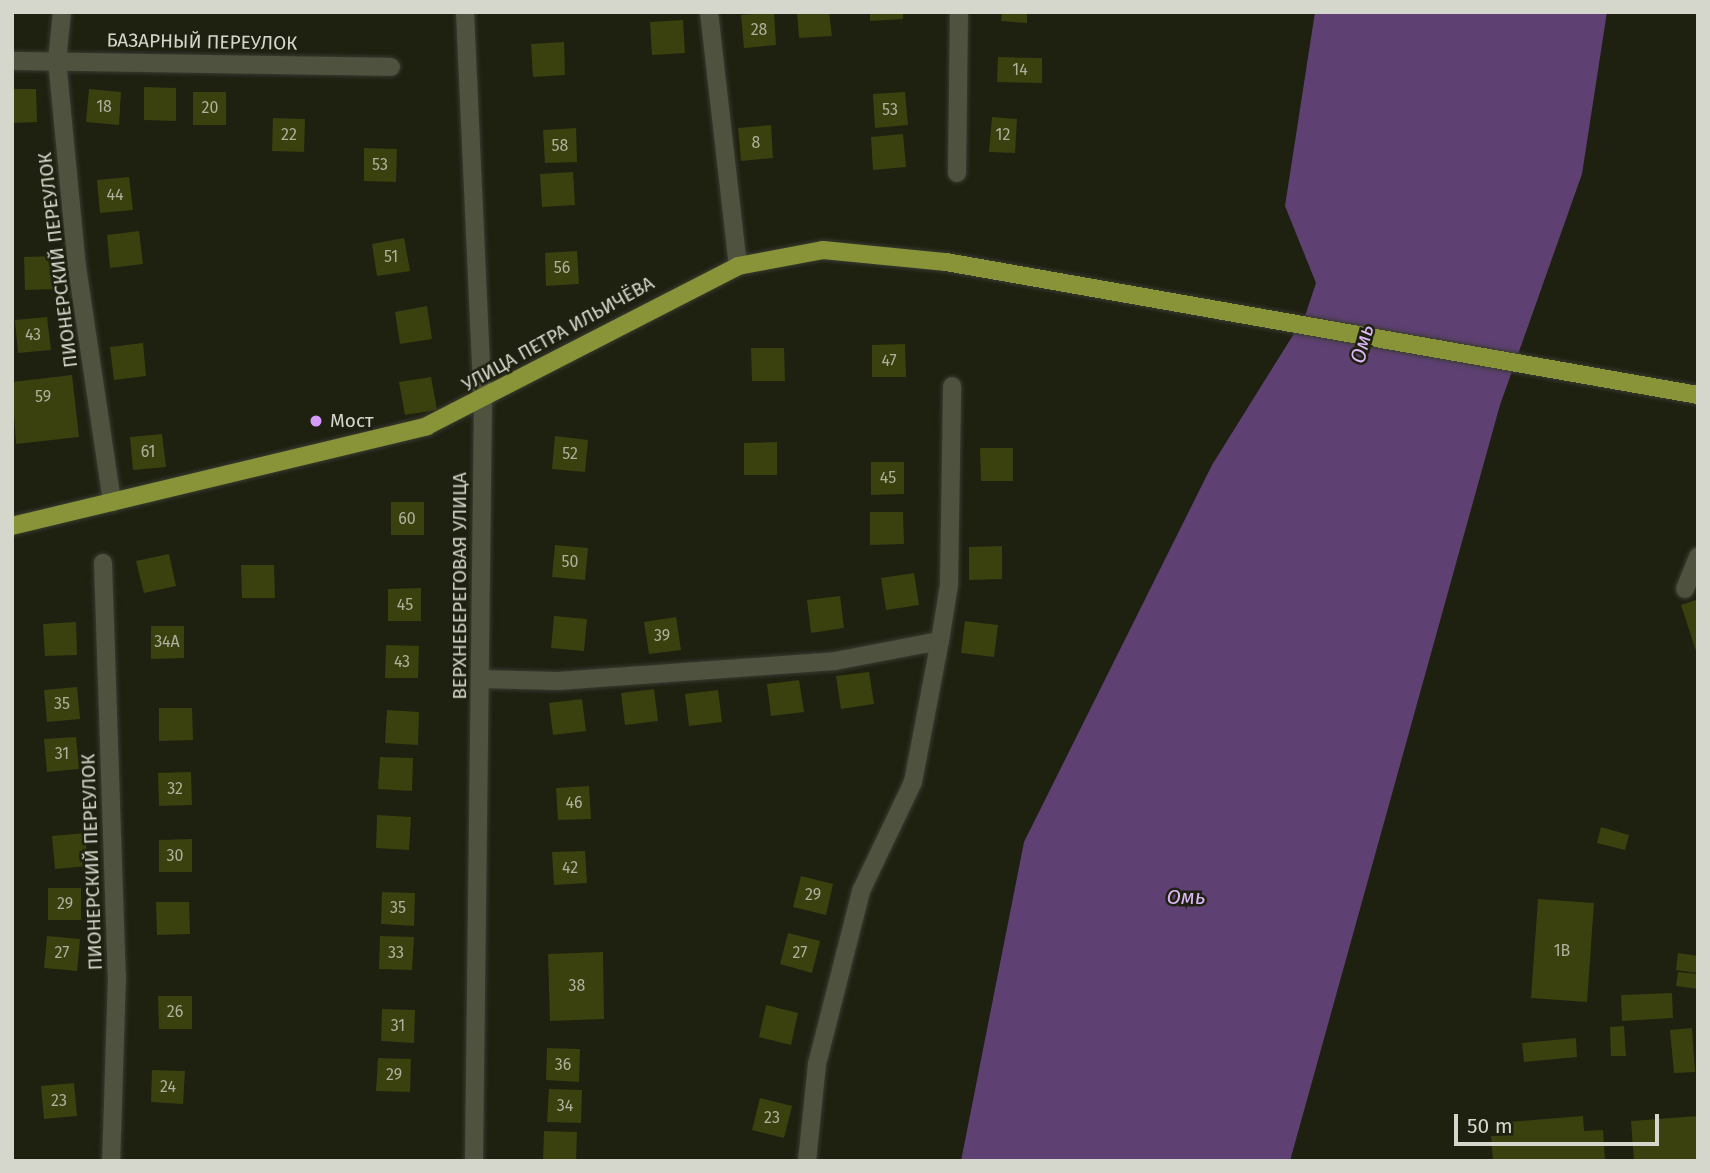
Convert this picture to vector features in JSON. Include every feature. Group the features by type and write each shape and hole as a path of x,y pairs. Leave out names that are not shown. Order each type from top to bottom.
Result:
{"main road":[{"name":"УЛИЦА ПЕТРА ИЛЬИЧЁВА","path":"12,526 354,448 483,401 628,317 738,266 779,255 860,250 1128,293 1698,395"}],"street":[{"name":"ПИОНЕРСКИЙ ПЕРЕУЛОК","path":"62,12 57,60 77,267 112,502"},
{"name":"ВЕРХНЕБЕРЕГОВАЯ УЛИЦА","path":"465,12 483,401 474,1161"},
{"path":"709,12 738,266"},
{"path":"957,173 958,12"},
{"name":"БАЗАРНЫЙ ПЕРЕУЛОК","path":"12,61 391,66"},
{"path":"807,1161 820,1051 861,891 913,782 940,641 949,585 952,386"},
{"path":"1685,589 1698,557"},
{"name":"ПИОНЕРСКИЙ ПЕРЕУЛОК","path":"103,563 117,975 111,1161"},
{"path":"481,679 558,681 835,661 940,641"}],"water":[{"name":"Омь","path":"1315,12 1607,12 1582,174 1500,405 1290,1161 961,1161 1024,842 1212,465 1305,316 1316,283 1285,206"}],"building":[{"path":"774,12 776,45 744,48 741,15"},
{"path":"797,12 829,12 832,36 799,38"},
{"path":"870,12 903,12 903,19 870,21"},
{"path":"1002,12 1027,12 1027,23 1001,21"},
{"path":"683,20 685,53 652,55 650,22"},
{"path":"564,42 565,75 533,77 531,44"},
{"path":"998,57 1042,58 1042,83 997,82"},
{"path":"144,87 176,88 176,121 144,120"},
{"path":"12,89 36,89 37,122 12,123"},
{"path":"89,89 121,92 119,125 86,122"},
{"path":"193,92 226,92 226,125 193,125"},
{"path":"905,92 908,125 875,128 873,94"},
{"path":"992,117 1017,119 1015,153 989,152"},
{"path":"273,118 305,119 304,152 272,151"},
{"path":"771,125 773,158 741,161 738,128"},
{"path":"576,128 577,162 545,163 543,130"},
{"path":"903,134 906,167 873,170 871,137"},
{"path":"364,148 397,149 396,182 364,181"},
{"path":"573,172 575,205 542,207 540,174"},
{"path":"129,177 133,210 100,213 97,180"},
{"path":"139,231 143,264 110,268 107,235"},
{"path":"404,238 410,271 377,276 372,244"},
{"path":"577,251 579,284 546,286 545,253"},
{"path":"57,256 58,289 25,290 24,257"},
{"path":"427,306 432,339 400,344 395,312"},
{"path":"47,317 51,350 18,353 15,320"},
{"path":"143,343 146,376 114,380 110,347"},
{"path":"905,344 906,377 872,377 872,345"},
{"path":"751,348 784,348 785,381 752,381"},
{"path":"72,375 79,437 16,444 12,382"},
{"path":"431,377 437,410 405,415 399,382"},
{"path":"162,434 166,467 133,470 130,437"},
{"path":"555,436 588,440 585,472 552,469"},
{"path":"777,442 777,475 744,475 744,443"},
{"path":"980,448 1013,448 1013,481 981,481"},
{"path":"871,462 904,462 904,494 871,495"},
{"path":"391,502 424,502 424,535 391,535"},
{"path":"870,512 903,512 904,544 870,545"},
{"path":"555,545 588,548 585,580 552,577"},
{"path":"1002,546 1002,579 969,580 969,547"},
{"path":"169,554 176,586 144,593 136,561"},
{"path":"241,565 274,565 275,598 242,598"},
{"path":"914,573 919,605 886,610 881,578"},
{"path":"421,588 421,621 388,621 388,589"},
{"path":"840,596 844,628 811,633 807,600"},
{"path":"1698,599 1698,651 1696,651 1681,605"},
{"path":"554,616 587,619 584,651 551,648"},
{"path":"676,617 681,650 649,654 644,622"},
{"path":"965,621 998,625 994,657 961,653"},
{"path":"76,622 77,655 45,656 43,624"},
{"path":"151,626 184,626 184,658 151,659"},
{"path":"386,645 419,646 418,678 385,678"},
{"path":"869,672 874,704 841,709 836,676"},
{"path":"799,680 804,712 771,716 767,684"},
{"path":"77,687 80,719 47,722 44,690"},
{"path":"654,689 658,721 625,725 621,693"},
{"path":"718,690 722,722 689,726 685,694"},
{"path":"582,699 586,731 553,735 549,703"},
{"path":"159,708 192,708 193,740 159,741"},
{"path":"387,710 419,712 418,745 385,743"},
{"path":"76,737 79,769 47,772 44,739"},
{"path":"380,757 413,758 412,791 378,789"},
{"path":"191,772 192,805 159,806 158,773"},
{"path":"589,786 591,819 558,820 556,788"},
{"path":"377,815 411,817 409,850 376,848"},
{"path":"1601,827 1629,835 1625,850 1597,843"},
{"path":"85,833 88,866 55,869 52,836"},
{"path":"192,839 192,872 159,872 159,840"},
{"path":"585,851 587,883 554,885 552,852"},
{"path":"801,876 833,884 826,915 793,907"},
{"path":"48,888 81,888 81,920 48,920"},
{"path":"382,892 415,893 414,926 381,924"},
{"path":"1538,899 1594,903 1587,1002 1531,998"},
{"path":"156,902 189,902 190,934 157,935"},
{"path":"788,933 820,941 812,973 780,964"},
{"path":"47,936 80,939 77,971 44,968"},
{"path":"380,936 414,937 412,970 379,969"},
{"path":"603,952 604,1019 550,1021 548,954"},
{"path":"1678,953 1698,956 1698,973 1676,970"},
{"path":"1678,972 1698,974 1698,989 1676,986"},
{"path":"1672,993 1673,1018 1622,1021 1621,995"},
{"path":"158,996 192,996 192,1029 159,1029"},
{"path":"766,1005 798,1013 791,1045 759,1037"},
{"path":"382,1009 415,1010 414,1043 381,1041"},
{"path":"1624,1026 1626,1056 1611,1056 1610,1027"},
{"path":"1692,1028 1695,1072 1674,1073 1670,1030"},
{"path":"1576,1038 1577,1057 1524,1062 1522,1043"},
{"path":"547,1048 580,1049 579,1082 546,1080"},
{"path":"378,1058 411,1059 410,1092 376,1091"},
{"path":"152,1070 185,1071 183,1104 151,1102"},
{"path":"74,1083 77,1116 44,1119 41,1086"},
{"path":"549,1089 582,1090 581,1123 547,1122"},
{"path":"760,1098 792,1106 784,1138 752,1130"},
{"path":"1583,1116 1584,1131 1603,1130 1605,1161 1493,1161 1491,1136 1508,1135 1507,1122"},
{"path":"1698,1116 1698,1161 1634,1161 1631,1121"},
{"path":"544,1131 577,1132 576,1161 543,1161"}],"place":[{"name":"Мост","path":"316,421"}]}
